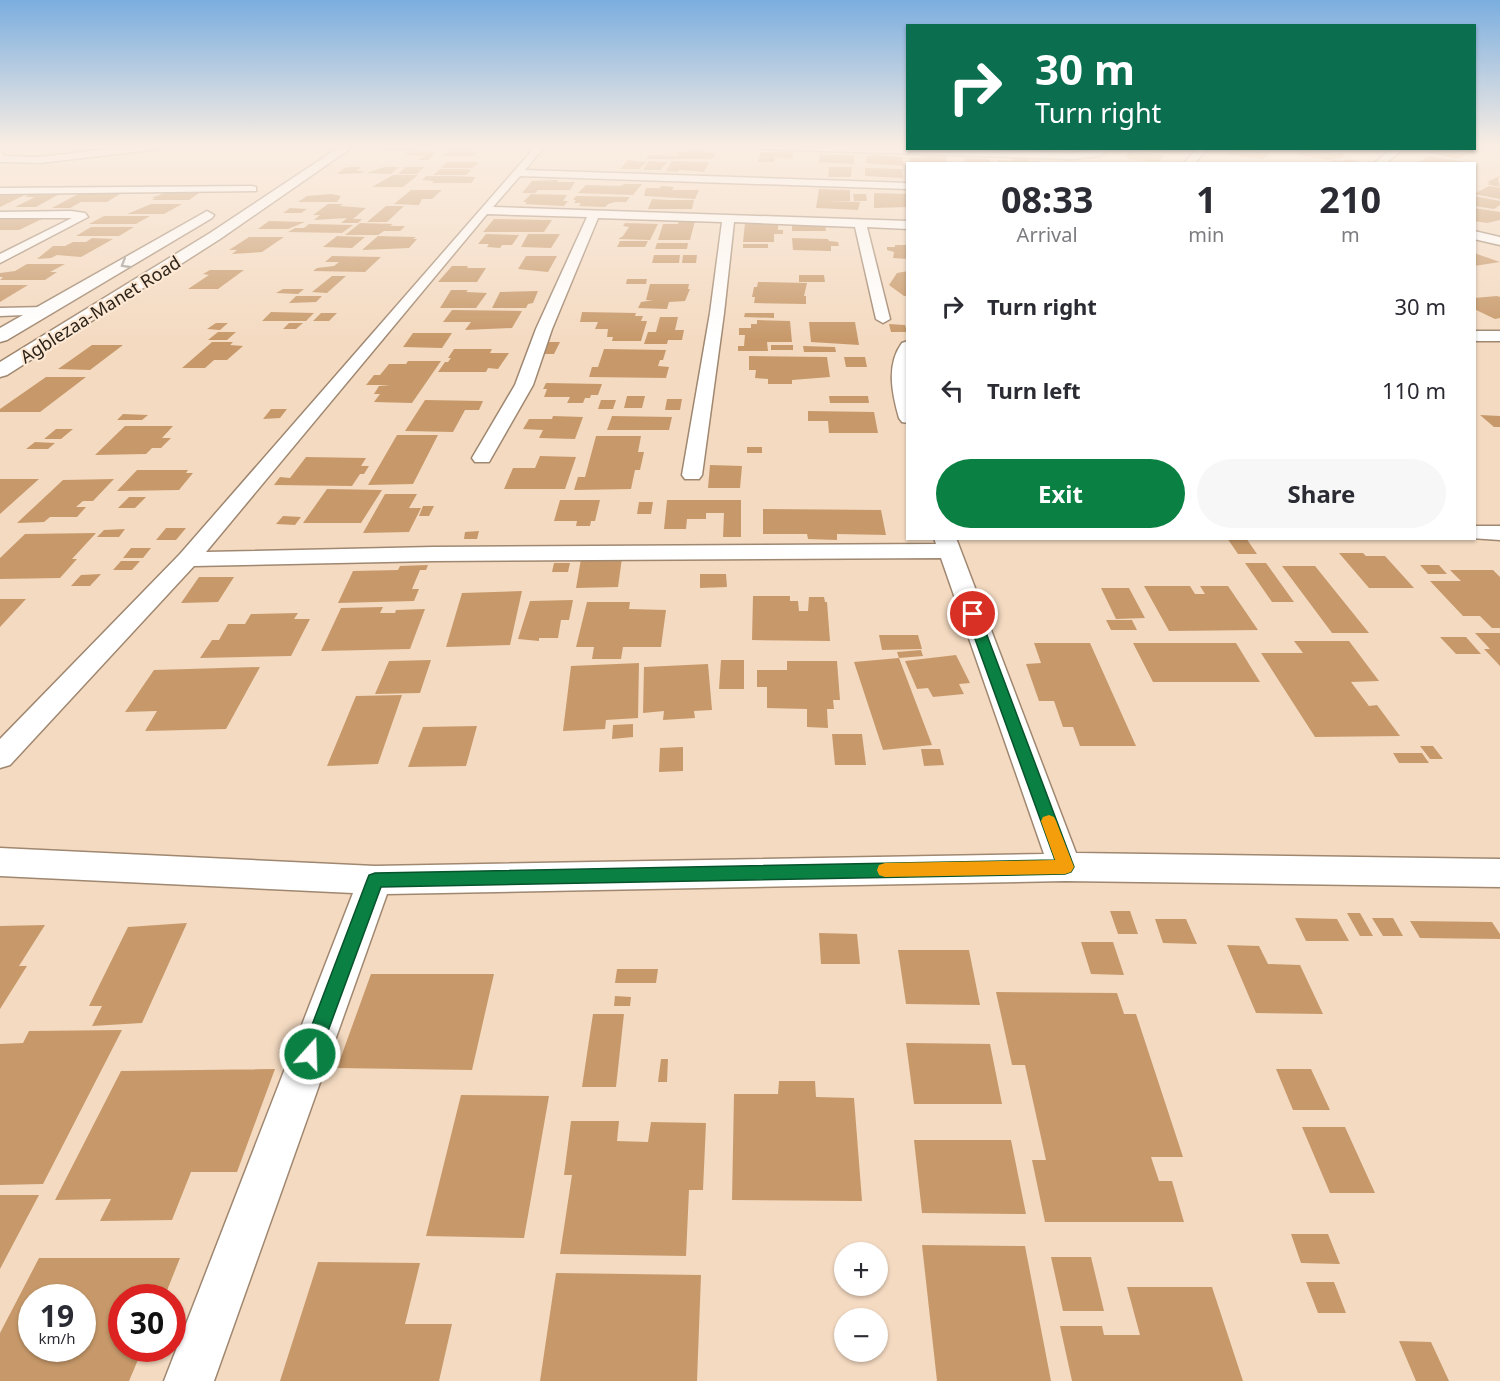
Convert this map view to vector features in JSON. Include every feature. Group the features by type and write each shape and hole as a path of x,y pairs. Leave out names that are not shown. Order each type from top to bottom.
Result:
{"main road":[{"name":"Agblezaa-Manet Road","path":"0,336 216,210"},
{"name":"Agblezaa-Manet Road","path":"0,371 254,210"}],"street":[{"path":"0,757 188,558 484,210"},
{"path":"496,210 906,225"},
{"path":"0,215 71,214 82,217 0,259"},
{"path":"482,458 524,385 544,330 594,214"},
{"path":"692,475 717,313 728,219"},
{"path":"860,223 883,319"},
{"path":"1476,235 1500,241"},
{"path":"0,312 45,311"},
{"path":"1476,336 1500,336"},
{"path":"906,347 903,349 901,360 902,396 906,411"},
{"path":"1476,533 1500,533"},
{"path":"188,558 947,545 1065,867"},
{"path":"0,862 375,880 1065,867 1500,873"},
{"path":"189,1381 375,880"}],"building":[{"path":"136,210 170,210 164,214 127,214"},
{"path":"287,210 305,210 301,213 283,213"},
{"path":"319,210 363,210 353,219 362,219 358,223 341,223 347,218 314,220 320,215 313,215"},
{"path":"381,210 399,210 387,222 367,222"},
{"path":"1476,210 1500,212 1500,220 1487,223 1476,221"},
{"path":"104,216 150,216 136,224 89,224"},
{"path":"0,219 42,219 19,230 0,230"},
{"path":"494,219 552,220 544,232 483,232"},
{"path":"269,221 305,222 288,229 258,229"},
{"path":"679,221 695,221 690,240 658,240 663,224 678,224"},
{"path":"360,223 405,226 400,231 384,231 378,235 345,235"},
{"path":"625,223 658,224 650,240 618,239 629,227 623,226"},
{"path":"745,223 778,223 778,230 783,230 783,234 774,234 774,242 743,242"},
{"path":"792,223 825,223 826,231 792,231"},
{"path":"309,224 353,225 342,233 288,232 295,228 304,228"},
{"path":"91,227 134,227 119,236 76,236"},
{"path":"486,234 519,235 512,245 502,245 500,248 487,247 489,244 478,244"},
{"path":"528,234 560,234 551,248 521,247"},
{"path":"337,236 365,237 352,248 323,247"},
{"path":"378,236 416,237 413,239 417,239 409,248 362,250"},
{"path":"249,237 284,237 262,252 232,254 237,250 229,250"},
{"path":"92,238 113,239 81,257 57,255 37,259 53,246 86,242"},
{"path":"792,238 828,239 838,242 839,246 831,246 831,251 793,250"},
{"path":"620,241 648,241 645,247 617,247"},
{"path":"657,243 688,243 687,249 655,249"},
{"path":"743,244 768,244 768,248 743,248"},
{"path":"895,245 906,245 906,259 893,258 894,252 887,250 887,247 895,247"},
{"path":"1476,254 1500,262 1476,266"},
{"path":"654,255 680,255 679,263 652,263"},
{"path":"683,255 697,255 696,263 682,263"},
{"path":"332,256 381,257 365,272 313,271 317,268 334,266 339,262 325,262"},
{"path":"526,256 557,256 548,272 518,269"},
{"path":"27,264 65,264 50,272 57,272 45,280 0,280 3,277 0,277 0,273 15,271"},
{"path":"452,266 486,268 477,282 438,282"},
{"path":"210,270 244,270 218,289 188,289 209,275 203,274"},
{"path":"906,271 906,296 889,285 897,273"},
{"path":"799,275 824,275 825,282 799,282"},
{"path":"332,276 346,276 327,293 312,292"},
{"path":"627,279 647,279 646,284 626,284"},
{"path":"758,282 807,283 804,296 806,296 806,304 754,303 755,297 752,297 754,287 757,287"},
{"path":"650,284 689,284 688,289 690,289 685,301 669,302 667,309 638,308 641,302 653,300 646,300"},
{"path":"0,285 28,285 0,302"},
{"path":"283,289 304,289 298,294 276,293"},
{"path":"451,290 487,293 476,308 440,308"},
{"path":"538,291 533,303 528,304 526,308 492,308 500,292"},
{"path":"296,296 322,296 316,302 289,303"},
{"path":"1500,297 1500,318 1495,319 1476,310 1476,298"},
{"path":"452,310 522,311 512,328 465,330 471,322 443,322"},
{"path":"271,312 314,313 306,321 262,321"},
{"path":"582,312 636,313 635,316 643,316 641,321 647,321 641,341 612,341 613,337 607,337 608,329 595,329 598,322 580,322"},
{"path":"321,313 337,313 329,321 313,321"},
{"path":"745,313 774,313 774,318 744,317"},
{"path":"660,317 678,317 675,330 684,330 682,340 668,340 667,344 644,344 648,332 656,332"},
{"path":"757,320 790,321 792,342 767,342 768,351 738,351 738,346 744,346 745,335 739,335 739,328 751,328 751,324 757,324"},
{"path":"809,322 855,322 859,345 811,342"},
{"path":"216,323 228,323 220,330 207,329"},
{"path":"289,323 303,323 296,329 283,329"},
{"path":"889,324 905,325 906,332 891,332"},
{"path":"218,332 236,332 227,340 208,340"},
{"path":"413,333 452,333 442,348 403,347"},
{"path":"212,342 233,342 230,345 243,346 227,360 214,360 205,368 182,368"},
{"path":"547,342 560,342 554,354 541,354"},
{"path":"92,345 123,345 90,370 58,369"},
{"path":"771,345 793,345 793,350 771,350"},
{"path":"803,346 835,347 836,352 804,352"},
{"path":"454,349 492,349 490,353 509,353 498,369 488,368 486,372 438,372 451,358 448,358"},
{"path":"604,349 666,350 658,366 669,367 666,378 589,377 592,367 598,367"},
{"path":"749,356 827,357 830,377 792,380 792,384 768,384 768,379 755,378 756,370 749,370"},
{"path":"844,357 865,357 867,367 846,367"},
{"path":"408,361 441,361 412,403 374,402 380,394 374,394 379,386 390,385 366,385 374,375 380,375 389,364 406,364"},
{"path":"46,377 86,377 40,412 0,412 0,409"},
{"path":"546,383 602,384 598,395 585,398 583,403 567,403 570,397 544,397 547,389 543,389"},
{"path":"627,396 645,396 642,408 624,408"},
{"path":"829,396 868,396 869,403 830,403"},
{"path":"667,399 682,399 680,410 665,410"},
{"path":"425,400 483,401 479,410 465,410 453,432 405,431"},
{"path":"601,400 616,400 613,409 598,409"},
{"path":"271,409 287,409 280,418 263,419"},
{"path":"808,411 874,412 878,433 829,433 828,421 808,421"},
{"path":"123,414 148,415 142,420 117,420"},
{"path":"1480,415 1500,416 1500,427 1494,427"},
{"path":"553,416 583,417 575,439 539,438 543,430 523,429 529,419 552,419"},
{"path":"612,416 672,417 669,430 607,430"},
{"path":"125,426 173,426 162,438 171,438 161,448 152,448 146,454 95,455"},
{"path":"56,429 73,429 61,439 44,439"},
{"path":"397,435 438,435 413,484 368,485"},
{"path":"596,436 641,436 638,452 644,452 640,470 635,470 631,489 574,490 578,477 585,477"},
{"path":"35,442 55,443 48,449 26,449"},
{"path":"747,447 762,447 762,453 747,453"},
{"path":"540,456 576,457 565,489 504,489 513,468 535,468"},
{"path":"306,457 366,458 361,466 369,466 352,486 274,485 280,477 290,478"},
{"path":"710,465 742,466 740,488 708,488"},
{"path":"137,470 188,470 186,473 193,473 179,490 117,491"},
{"path":"0,479 39,479 0,514"},
{"path":"114,479 93,501 83,501 76,507 86,507 77,517 50,517 44,522 17,523 63,480"},
{"path":"327,489 382,490 361,523 303,523"},
{"path":"385,494 417,494 409,508 421,508 409,532 363,533"},
{"path":"129,497 146,497 135,508 118,508"},
{"path":"560,500 600,500 595,521 591,521 590,526 576,526 577,521 554,521"},
{"path":"667,500 741,500 741,537 723,537 724,513 706,513 706,519 687,519 686,529 664,529"},
{"path":"639,502 653,502 651,514 637,514"},
{"path":"423,506 434,506 429,516 419,516"},
{"path":"763,509 881,510 886,535 837,534 837,540 808,539 807,534 763,534"},
{"path":"283,516 301,517 295,525 276,524"},
{"path":"166,528 186,528 176,540 156,540"},
{"path":"125,529 119,537 97,537 104,530"},
{"path":"479,531 477,539 464,539 465,532"},
{"path":"96,533 72,559 77,559 60,578 0,579 0,558 25,534"},
{"path":"1228,540 1247,540 1257,554 1238,554"},
{"path":"131,548 151,548 143,558 123,558"},
{"path":"1339,553 1385,556 1414,588 1369,588"},
{"path":"622,558 618,587 576,588 581,559"},
{"path":"121,561 140,561 132,570 113,570"},
{"path":"554,563 570,563 568,572 552,572"},
{"path":"1245,563 1266,563 1294,602 1272,602"},
{"path":"428,565 426,570 420,570 412,589 419,589 414,601 338,603 353,571 398,570 400,566"},
{"path":"1420,565 1439,565 1447,574 1428,574"},
{"path":"1282,566 1315,566 1369,633 1332,633"},
{"path":"1450,570 1493,570 1500,577 1500,628 1492,628 1480,616 1463,616 1430,581 1461,581"},
{"path":"101,574 90,586 71,586 81,575"},
{"path":"700,574 726,574 727,587 700,588"},
{"path":"199,577 234,577 218,602 181,603"},
{"path":"1144,586 1190,586 1195,594 1205,594 1200,586 1228,586 1258,630 1169,631"},
{"path":"1101,588 1129,588 1145,618 1116,619"},
{"path":"522,591 510,645 446,647 462,593"},
{"path":"753,596 790,596 790,601 798,601 799,611 808,611 809,597 824,597 827,602 830,641 752,640"},
{"path":"0,599 26,599 0,627"},
{"path":"573,600 569,620 561,620 558,638 539,638 539,641 518,639 530,601"},
{"path":"587,602 630,602 629,609 666,610 661,647 623,647 621,659 592,659 594,647 576,647"},
{"path":"383,607 380,613 425,609 410,649 321,651 341,608"},
{"path":"298,613 294,619 310,619 291,656 200,658 212,640 219,640 228,624 245,624 251,614"},
{"path":"1106,620 1132,620 1137,630 1111,630"},
{"path":"1475,633 1500,633 1500,666 1484,649 1490,649"},
{"path":"879,635 918,635 922,649 882,650"},
{"path":"1440,637 1466,637 1481,654 1456,654"},
{"path":"1294,641 1349,641 1379,681 1351,682 1369,706 1377,705 1400,736 1315,737 1261,653 1303,653"},
{"path":"1034,643 1090,643 1136,746 1080,746 1073,727 1063,727 1054,701 1039,701 1026,664 1041,663"},
{"path":"1133,643 1236,643 1260,682 1153,682"},
{"path":"921,650 923,656 899,658 897,652"},
{"path":"956,655 970,683 959,684 964,694 933,697 928,688 917,689 905,661"},
{"path":"899,658 932,745 883,750 854,662"},
{"path":"431,660 420,693 375,694 389,661"},
{"path":"721,660 744,660 744,689 719,689"},
{"path":"787,661 837,661 840,700 833,700 834,709 827,709 828,728 807,727 807,709 767,708 767,687 757,687 757,670 787,670"},
{"path":"639,663 638,718 606,720 605,729 563,731 571,666"},
{"path":"708,664 712,710 694,711 695,718 663,720 664,711 643,713 644,667"},
{"path":"260,667 226,729 145,731 157,711 125,712 154,670"},
{"path":"402,695 378,764 327,766 356,696"},
{"path":"633,724 633,737 612,739 613,725"},
{"path":"477,726 466,766 408,767 423,727"},
{"path":"832,734 862,734 866,765 835,765"},
{"path":"1420,746 1433,746 1443,759 1430,759"},
{"path":"683,747 683,771 659,772 660,748"},
{"path":"921,749 940,749 944,765 924,766"},
{"path":"1393,753 1422,753 1429,763 1399,763"},
{"path":"1110,911 1130,911 1138,934 1118,934"},
{"path":"1347,913 1360,913 1373,936 1360,936"},
{"path":"1295,918 1337,919 1349,941 1306,941"},
{"path":"1372,918 1393,918 1403,936 1383,936"},
{"path":"1155,919 1186,919 1197,944 1163,943"},
{"path":"1410,921 1492,922 1500,934 1500,939 1420,938"},
{"path":"187,923 142,1023 92,1026 102,1006 89,1006 128,927"},
{"path":"45,925 19,966 27,966 0,1009 0,926"},
{"path":"819,933 857,934 860,964 821,964"},
{"path":"1081,942 1113,942 1124,975 1091,974"},
{"path":"1227,945 1259,946 1268,964 1300,965 1323,1014 1256,1013"},
{"path":"898,950 969,950 980,1005 906,1004"},
{"path":"617,969 658,969 656,983 615,983"},
{"path":"371,974 494,974 472,1070 337,1068"},
{"path":"996,992 1117,993 1124,1014 1136,1014 1183,1157 1151,1157 1159,1181 1172,1181 1184,1222 1045,1222 1032,1160 1046,1160 1025,1065 1012,1065"},
{"path":"615,996 631,997 630,1006 614,1006"},
{"path":"593,1014 624,1014 616,1087 582,1087"},
{"path":"122,1030 43,1184 0,1185 0,1044 23,1043 29,1031"},
{"path":"906,1043 990,1044 1002,1104 914,1104"},
{"path":"661,1059 668,1059 667,1082 658,1082"},
{"path":"275,1069 237,1172 191,1172 172,1220 100,1221 111,1199 55,1200 121,1071"},
{"path":"1276,1069 1311,1069 1330,1110 1293,1110"},
{"path":"779,1081 815,1081 816,1097 854,1098 862,1201 732,1200 734,1094 778,1094"},
{"path":"461,1095 549,1096 524,1238 426,1236"},
{"path":"571,1121 619,1121 617,1141 648,1142 651,1122 706,1123 703,1190 689,1190 686,1256 560,1254 572,1175 564,1175"},
{"path":"1302,1127 1345,1127 1375,1193 1330,1193"},
{"path":"914,1140 1011,1140 1026,1214 922,1213"},
{"path":"0,1195 39,1195 0,1269"},
{"path":"1291,1234 1328,1234 1340,1264 1301,1263"},
{"path":"922,1245 1025,1246 1051,1381 937,1381"},
{"path":"1051,1257 1091,1257 1104,1311 1063,1311"},
{"path":"39,1258 180,1258 170,1284 108,1284 108,1362 137,1362 129,1381 0,1381 0,1333 18,1298 18,1362 96,1362 96,1284 25,1284"},
{"path":"318,1262 420,1263 405,1324 452,1324 439,1381 280,1381"},
{"path":"556,1273 701,1275 697,1381 540,1381"},
{"path":"1306,1282 1334,1282 1346,1313 1318,1313"},
{"path":"1127,1287 1212,1287 1243,1381 1072,1381 1060,1326 1102,1326 1104,1335 1140,1335"},
{"path":"1399,1341 1431,1342 1449,1381 1416,1381"}],"slow traffic":[{"path":"885,870 1065,867 1049,821"}],"route":[{"path":"310,1054 375,880 1065,867 973,614"}]}
